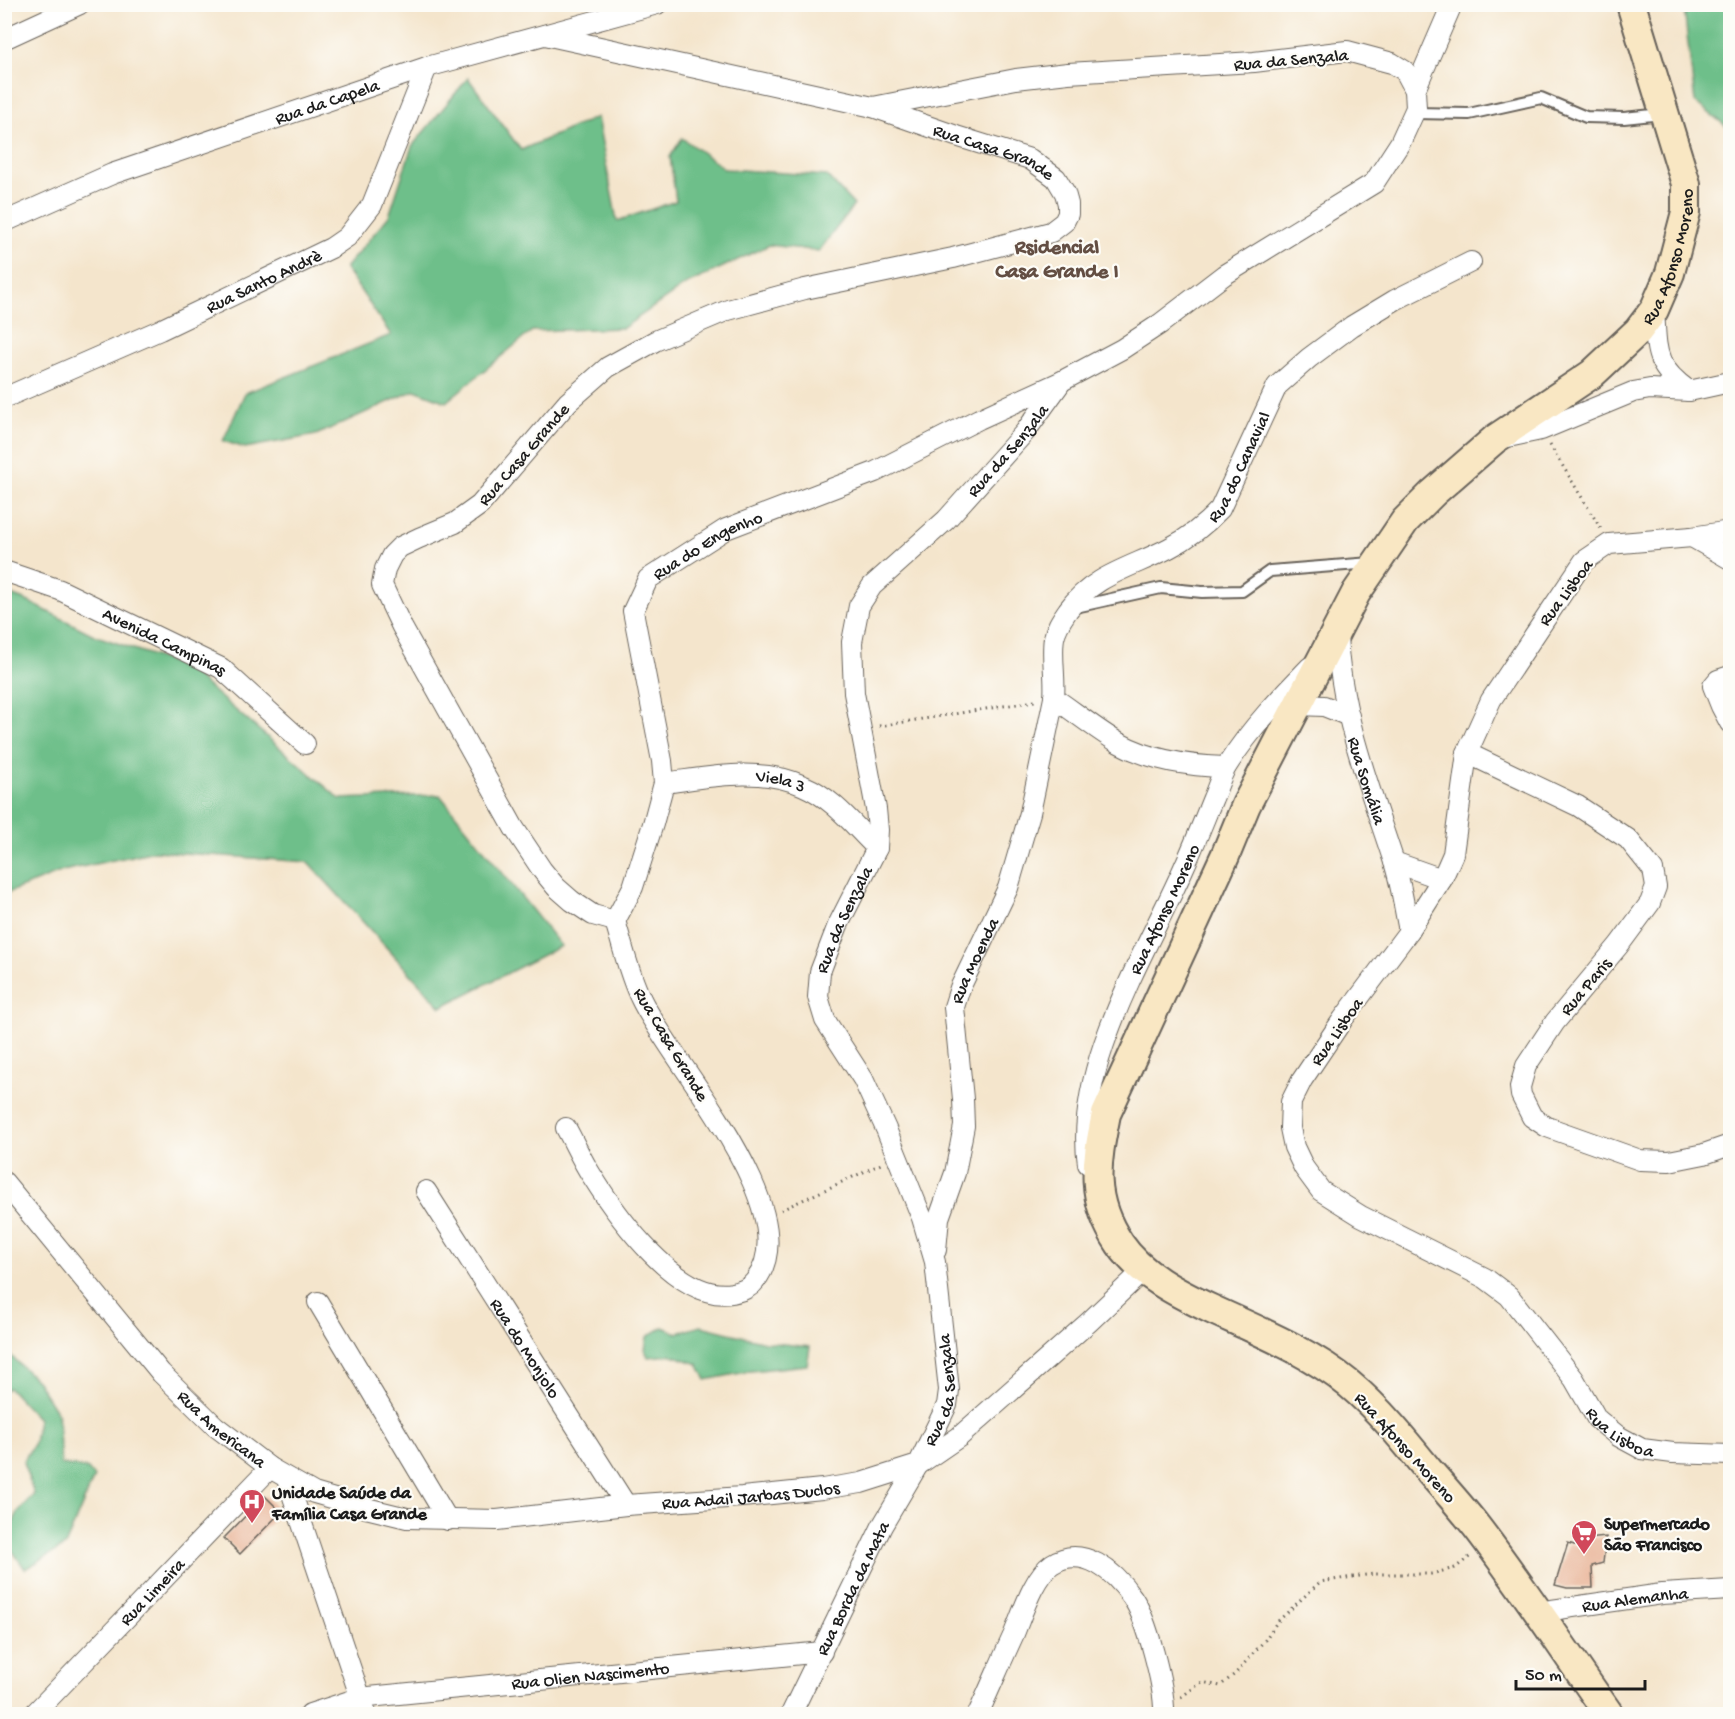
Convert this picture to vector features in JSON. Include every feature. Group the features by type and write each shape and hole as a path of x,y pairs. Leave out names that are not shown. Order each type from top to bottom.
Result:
{"main road":[{"name":"Rua Afonso Moreno","path":"1609,1714 1488,1543 1381,1413 1348,1383 1301,1352 1177,1293 1144,1270 1120,1244 1102,1210 1097,1187 1100,1147 1106,1114 1225,856 1246,805 1356,593 1405,521 1433,492 1495,440 1593,374 1638,331 1654,310 1670,273 1686,212 1686,184 1631,4"}],"street":[{"path":"4,39 80,4"},
{"name":"Rua da Capela","path":"4,222 112,174 427,66 657,4"},
{"path":"1415,90 1450,9"},
{"name":"Rua Casa Grande","path":"545,35 873,107 1030,159 1056,178 1065,193 1068,204 1068,214 1064,222 1051,232 953,258 806,289 728,310 655,341 608,367 568,402 480,505 455,523 400,547 392,555 385,569 382,585 402,627 514,828 542,870 572,901 593,915 615,921 641,1000 738,1152 753,1182 766,1218 768,1241 765,1264 755,1281 745,1290 722,1295 706,1292 688,1284 654,1257 591,1176 566,1128"},
{"name":"Rua da Senzala","path":"873,107 1016,80 1068,73 1254,62 1347,51 1392,63 1405,71 1415,90 1416,108 1400,143 1374,183 1224,275 1160,324 1122,349 1060,382 1025,432 1009,450 946,519 872,586 859,606 852,642 854,693 876,809 877,848 838,925 820,972 818,997 825,1020 863,1080 886,1129 922,1218 935,1262 949,1390 947,1405 918,1465"},
{"name":"Rua Santo Andrè","path":"4,398 160,330 331,248 347,237 372,205 427,66"},
{"name":"Rua do Canavial","path":"1054,698 1056,681 1054,640 1059,622 1087,589 1115,571 1169,549 1205,525 1220,509 1277,386 1309,358 1352,326 1395,300 1472,262"},
{"path":"1654,310 1658,355 1664,370 1689,391"},
{"name":"Rua do Engenho","path":"615,921 633,888 664,783 662,761 633,611 648,579 726,530 875,472 979,419 1060,382"},
{"name":"Rua Afonso Moreno","path":"1495,440 1541,430 1633,392 1650,389 1689,391 1731,382"},
{"name":"Rua Lisboa","path":"1731,531 1610,544 1584,561 1491,700 1467,753 1453,854 1442,879 1409,930 1342,1019 1302,1080 1291,1102 1290,1128 1294,1147 1304,1168 1321,1191 1361,1216 1485,1278 1509,1296 1574,1379 1597,1419 1618,1436 1642,1449 1673,1453 1731,1455"},
{"path":"1692,537 1731,559"},
{"name":"Avenida Campinas","path":"4,571 60,590 221,668 305,744"},
{"name":"Rua Afonso Moreno","path":"1099,1197 1090,1175 1087,1158 1087,1114 1091,1089 1102,1050 1128,987 1185,866 1226,767 1253,727 1331,641"},
{"name":"Rua Somália","path":"1331,641 1375,808 1394,862 1409,930"},
{"path":"1731,676 1718,681 1713,686 1720,706 1731,723"},
{"path":"1054,698 1120,743 1151,757 1195,766 1226,767"},
{"name":"Rua Moenda","path":"935,1262 939,1218 955,1173 964,1126 954,1007 960,988 1008,888 1030,813 1054,698"},
{"path":"1298,705 1324,706 1349,716"},
{"name":"Rua Paris","path":"1467,753 1578,806 1628,839 1653,870 1656,887 1650,903 1619,945 1555,1022 1526,1066 1520,1087 1521,1095 1532,1117 1547,1127 1640,1160 1669,1161 1704,1154 1731,1145"},
{"name":"Viela 3","path":"664,783 718,776 773,776 805,786 825,799 877,848"},
{"path":"1394,862 1442,879"},
{"name":"Rua Americana","path":"4,1182 161,1373 215,1426 287,1479"},
{"name":"Rua do Monjolo","path":"426,1191 626,1505"},
{"name":"Rua Adail Jarbas Duclos","path":"287,1479 314,1493 366,1508 407,1518 448,1520 497,1520 626,1505 822,1489 861,1483 918,1465 959,1437 1144,1270"},
{"path":"318,1302 448,1520"},
{"name":"Rua Borda da Mata","path":"791,1714 882,1526 918,1465"},
{"name":"Rua Limeira","path":"34,1714 270,1468"},
{"path":"287,1479 362,1706"},
{"path":"978,1714 1038,1581 1052,1565 1070,1558 1082,1558 1096,1562 1115,1577 1132,1598 1143,1618 1164,1712"},
{"name":"Rua Alemanha","path":"1538,1612 1662,1594 1731,1590"},
{"name":"Rua Olien Nascimento","path":"310,1714 822,1652"}],"lane":[{"path":"1414,113 1468,114 1541,98 1586,117 1624,118 1665,114"},
{"path":"1069,609 1161,588 1202,592 1242,591 1270,571 1377,563"}],"path":[{"path":"1541,430 1610,544"},
{"path":"862,729 1054,698"},
{"path":"766,1218 897,1157"},
{"path":"1164,1712 1202,1682 1220,1686 1235,1674 1265,1640 1277,1622 1320,1582 1373,1574 1431,1574 1455,1568 1488,1543"}],"green space":[{"path":"1690,5 1730,5 1730,129 1695,102 1684,9"},
{"path":"468,78 521,150 597,117 617,221 676,201 670,157 682,138 725,169 827,176 854,205 819,251 769,245 685,285 623,328 532,331 446,402 415,390 316,435 245,448 223,441 245,393 391,335 345,268 389,216 412,146"},
{"path":"5,593 27,601 94,635 185,667 340,799 440,795 561,946 441,1007 308,862 155,851 63,871 5,894"},
{"path":"701,1326 765,1342 810,1347 807,1365 751,1371 706,1380 698,1364 672,1355 648,1357 645,1350 647,1337 663,1327 677,1333"},
{"path":"5,1336 9,1354 37,1381 58,1414 61,1464 88,1469 94,1477 65,1546 25,1569 5,1540 18,1512 34,1494 23,1462 34,1443 38,1419 9,1388 5,1390"}],"building":[{"name":"Unidade Saúde da Família Casa Grande","path":"265,1496 281,1512 240,1554 224,1538"},
{"name":"Supermercado São Francisco","path":"1606,1537 1603,1563 1592,1566 1593,1588 1567,1588 1555,1585 1568,1543 1584,1548 1587,1539"}],"place":[{"name":"Unidade Saúde da Família Casa Grande","path":"252,1525"},
{"name":"Supermercado São Francisco","path":"1584,1556"}],"district":[{"name":"Rsidencial Casa Grande I","path":"1057,258"}]}
